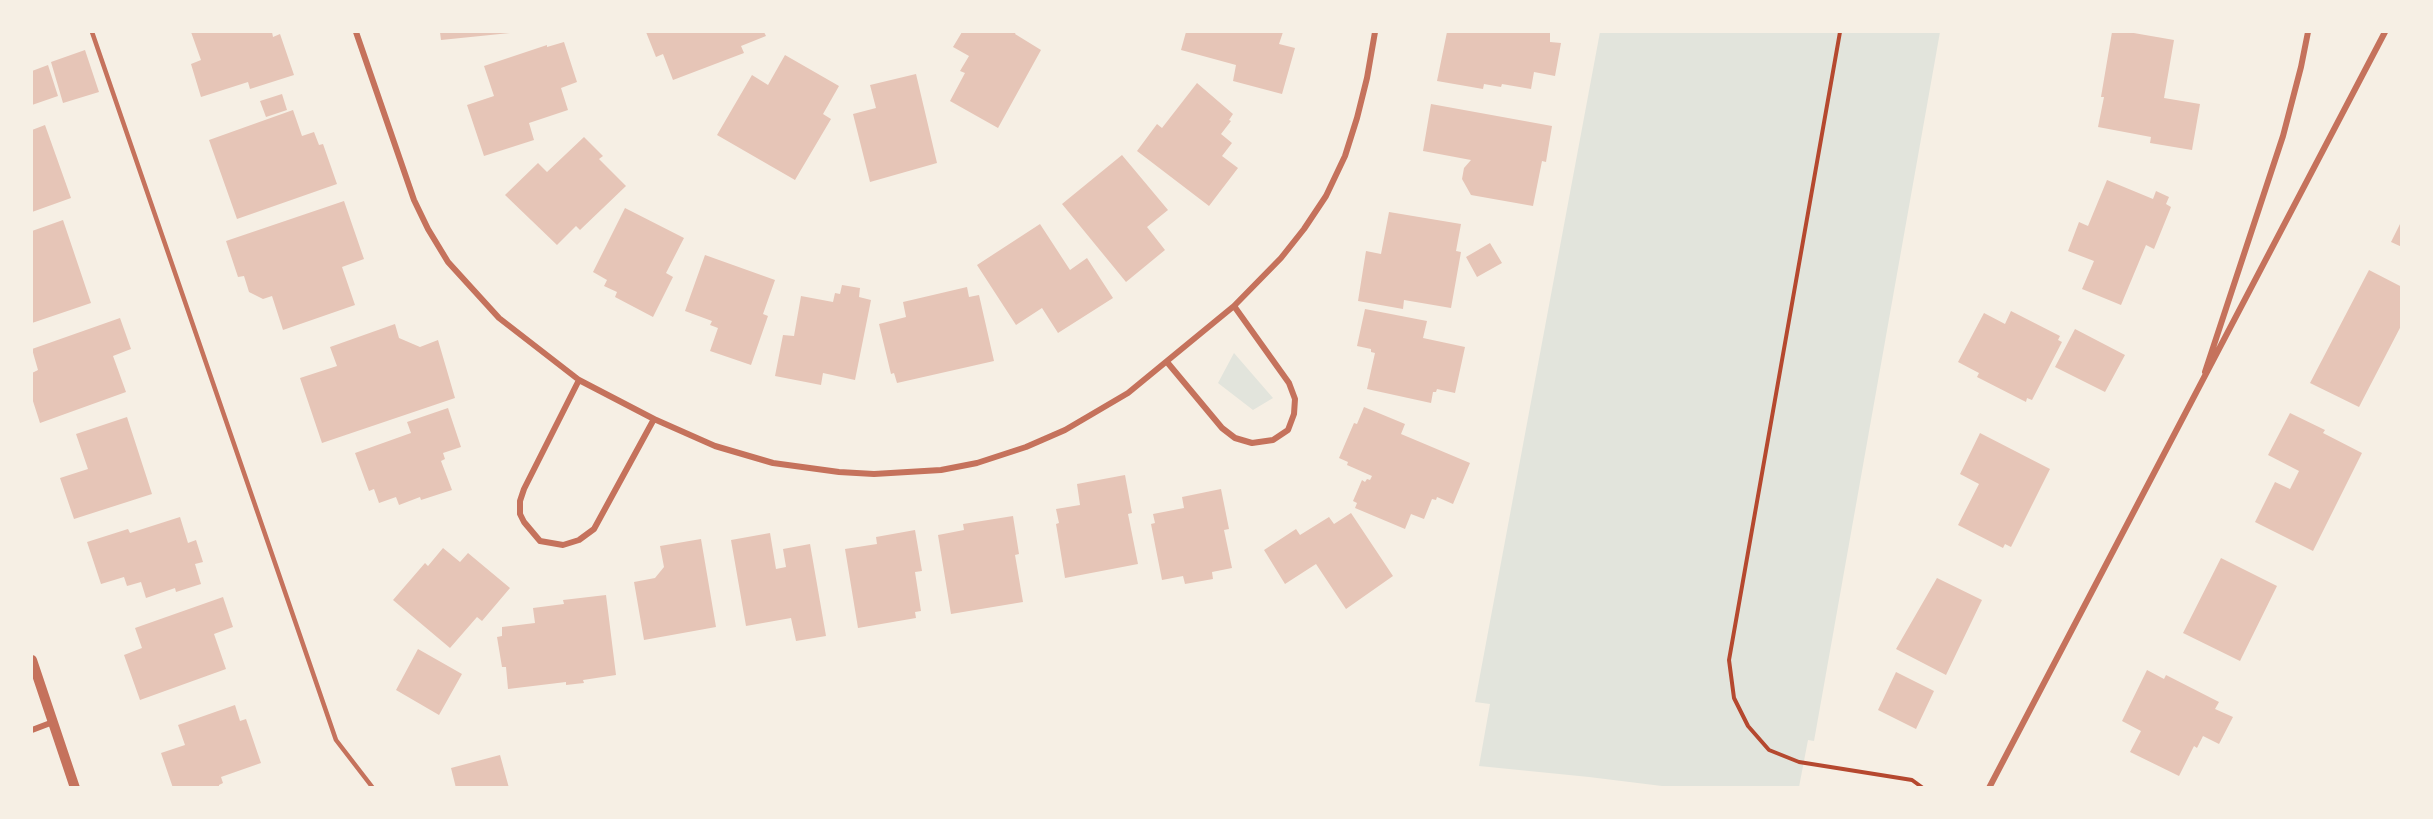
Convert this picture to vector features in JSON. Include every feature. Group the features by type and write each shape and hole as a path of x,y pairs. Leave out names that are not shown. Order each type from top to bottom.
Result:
{"street":[{"path":"356,32 414,200 448,262 499,318 579,380 654,419 715,446 773,463 839,472 874,474 941,470 977,463 1065,430 1128,393 1234,306 1281,258 1326,196 1345,156 1357,118 1375,32"},
{"path":"2199,390 2283,136 2308,32"},
{"path":"1989,788 2385,32"},
{"path":"1167,362 1222,428 1235,438 1252,443 1273,440 1288,430 1294,414 1295,399 1289,383 1234,306"},
{"path":"579,380 520,501 520,514 540,541 563,545 579,540 594,529 654,419"},
{"path":"32,660 75,788"},
{"path":"32,730 52,722"}],"lane":[{"path":"92,32 336,740 373,788"}],"path":[{"path":"1840,32 1729,660 1734,698 1748,726 1769,750 1799,762 1912,780 1923,788"}],"shaded area":[{"path":"1600,32 1940,32 1814,741 1808,740 1799,787 1670,787 1479,766 1490,704 1475,702"},
{"path":"1234,353 1273,398 1253,410 1218,383"}],"building":[{"path":"191,32 272,32 273,37 280,34 294,75 250,89 248,82 201,97 191,64 201,60"},
{"path":"440,32 510,32 510,33 441,40"},
{"path":"646,32 764,32 766,36 741,46 744,53 673,80 663,54 656,57"},
{"path":"962,32 1016,32 1015,34 1041,50 998,128 950,101 965,73 960,71 969,56 953,47"},
{"path":"1186,32 1283,32 1279,44 1295,48 1282,94 1233,81 1236,65 1181,50"},
{"path":"1447,32 1550,32 1550,42 1561,43 1555,76 1534,72 1531,89 1502,84 1501,87 1484,84 1483,89 1437,81"},
{"path":"2112,32 2128,32 2174,40 2164,98 2200,104 2192,150 2150,143 2151,137 2098,127"},
{"path":"564,42 577,82 561,88 568,110 529,123 534,140 484,156 467,105 494,96 484,66 547,45 547,47"},
{"path":"85,50 99,92 63,103 51,62"},
{"path":"785,55 839,86 823,114 831,119 795,180 717,135 752,75 768,85"},
{"path":"48,65 58,96 32,105 32,71"},
{"path":"916,74 937,163 870,182 853,114 876,108 870,85"},
{"path":"1197,83 1233,114 1229,120 1231,121 1221,134 1232,143 1222,156 1238,168 1209,206 1137,151 1157,124 1162,128"},
{"path":"282,94 287,110 266,117 260,101"},
{"path":"1431,104 1552,126 1546,162 1542,161 1533,206 1471,195 1462,179 1464,168 1471,160 1423,151"},
{"path":"293,110 302,136 314,132 319,145 323,144 337,184 237,219 209,140"},
{"path":"45,125 71,198 32,212 32,130"},
{"path":"584,137 603,156 599,159 626,186 580,230 576,226 557,245 505,195 538,163 547,172"},
{"path":"1122,155 1168,210 1147,227 1165,250 1126,282 1062,204"},
{"path":"2107,180 2153,199 2156,191 2169,197 2166,204 2171,207 2154,249 2146,245 2121,305 2082,289 2094,261 2068,251 2079,222 2088,226"},
{"path":"344,201 364,259 342,267 355,305 283,330 272,296 263,299 249,292 244,276 238,277 226,241"},
{"path":"625,208 684,238 666,273 673,277 653,317 615,297 617,292 604,286 607,280 593,272"},
{"path":"1389,212 1461,224 1456,251 1461,252 1451,308 1404,300 1403,309 1358,301 1366,251 1381,254"},
{"path":"63,220 91,303 32,323 32,231"},
{"path":"2402,220 2402,247 2391,242"},
{"path":"1040,224 1070,270 1087,258 1113,298 1058,333 1042,308 1016,325 977,265"},
{"path":"1490,243 1502,263 1477,277 1466,257"},
{"path":"705,255 775,280 763,314 768,316 751,365 710,351 718,328 710,325 712,321 685,311"},
{"path":"2369,270 2402,287 2402,324 2359,407 2310,383"},
{"path":"842,285 860,288 859,297 871,300 855,380 823,373 821,385 775,376 783,335 794,336 801,296 833,302 835,293 840,294"},
{"path":"967,287 969,297 979,295 994,361 897,383 894,373 891,374 879,324 906,317 903,302"},
{"path":"1365,309 1427,321 1423,338 1465,347 1455,393 1437,389 1433,392 1431,403 1367,389 1375,353 1371,352 1371,349 1357,346"},
{"path":"2011,311 2060,336 2058,340 2062,342 2032,400 2027,398 2026,402 1977,377 1979,373 1958,362 1984,313 2005,324"},
{"path":"120,318 131,349 113,356 126,392 40,423 32,398 32,373 38,370 32,349"},
{"path":"395,324 399,338 420,347 438,340 455,398 322,443 300,378 337,366 330,347"},
{"path":"2075,329 2125,355 2105,392 2055,367"},
{"path":"1364,407 1405,424 1401,434 1470,463 1453,504 1437,497 1436,500 1432,499 1424,519 1411,514 1405,529 1355,508 1357,503 1353,501 1362,480 1365,482 1367,479 1370,480 1372,476 1347,465 1348,462 1339,458 1354,423 1357,424"},
{"path":"448,408 461,447 443,453 445,459 441,461 452,490 421,500 420,497 399,505 396,497 379,503 374,489 369,491 355,453 411,433 407,422"},
{"path":"2290,413 2325,430 2323,433 2362,453 2313,551 2255,522 2275,482 2290,489 2299,471 2268,455"},
{"path":"127,417 152,494 74,519 60,478 88,469 76,434"},
{"path":"1980,433 2050,469 2011,547 2005,544 2003,548 1958,525 1979,484 1960,474"},
{"path":"1125,475 1132,513 1128,514 1138,564 1065,578 1056,524 1059,523 1056,509 1080,505 1077,484"},
{"path":"1221,489 1229,529 1224,530 1232,568 1212,572 1213,579 1185,584 1183,576 1162,580 1151,524 1155,523 1153,514 1184,508 1182,497"},
{"path":"1351,513 1393,576 1346,609 1316,564 1285,584 1264,550 1296,529 1300,535 1329,517 1334,524"},
{"path":"1013,516 1019,554 1015,555 1023,602 951,614 938,535 964,530 963,524"},
{"path":"180,517 188,543 196,540 203,562 195,564 201,584 176,592 175,588 146,598 141,582 127,586 124,577 101,584 87,542 128,529 130,533"},
{"path":"915,530 922,571 915,572 921,611 915,612 916,618 858,628 845,549 877,544 876,537"},
{"path":"770,533 776,569 786,567 783,549 810,544 826,636 796,641 791,618 746,626 731,540"},
{"path":"701,539 716,627 644,640 634,582 655,578 664,567 660,546"},
{"path":"443,548 460,562 468,553 510,588 482,621 477,617 450,648 393,600 425,563 428,566"},
{"path":"2221,558 2277,586 2240,661 2183,633"},
{"path":"1937,578 1982,600 1946,675 1896,649"},
{"path":"606,595 616,675 583,680 584,683 566,685 566,682 508,689 506,667 502,667 497,637 502,636 502,627 535,623 533,608 564,604 563,600"},
{"path":"223,597 233,627 214,634 226,669 140,700 124,655 142,648 135,628"},
{"path":"418,649 462,674 439,715 396,690"},
{"path":"2147,670 2164,679 2166,675 2219,702 2215,709 2233,717 2219,744 2203,736 2197,748 2194,746 2179,776 2130,752 2141,731 2122,721"},
{"path":"1896,672 1934,691 1916,729 1878,710"},
{"path":"235,705 240,721 246,719 261,763 221,777 223,783 219,785 219,788 173,788 161,753 185,745 178,725"},
{"path":"500,755 509,788 456,788 451,768"}]}
